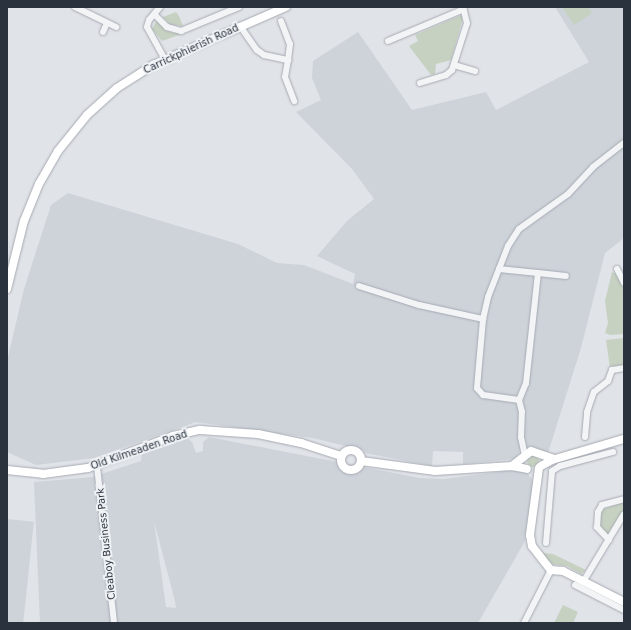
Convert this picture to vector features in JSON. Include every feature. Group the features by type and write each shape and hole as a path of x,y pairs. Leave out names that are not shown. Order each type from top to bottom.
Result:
{"street":[{"path":"75,7 116,27"},
{"path":"160,7 148,22 147,30 156,41 165,59"},
{"path":"155,15 167,27 181,31 239,7"},
{"name":"Carrickphierish Road","path":"7,290 28,209 39,184 58,151 79,124 106,97 134,77 165,59 286,7"},
{"path":"388,41 463,8 467,23 454,64 446,75 420,83"},
{"path":"281,21 290,44 285,80 294,101"},
{"path":"103,32 107,23"},
{"path":"240,26 257,50 264,55 288,60"},
{"path":"406,34 410,41"},
{"path":"454,64 476,71"},
{"path":"519,400 486,395 478,390 483,319 488,297 499,269 518,229 568,194 593,167 624,143"},
{"path":"499,269 566,276"},
{"path":"618,269 624,282"},
{"path":"536,481 528,470 524,457 519,400 526,383 538,273"},
{"path":"359,286 419,305 483,319"},
{"path":"585,437 587,412 594,392 608,381 612,371 624,368"},
{"name":"Old Kilmeaden Road","path":"7,470 52,473 97,466 173,436 200,430 258,434 301,443 341,456"},
{"path":"546,543 551,472 560,466 624,439"},
{"path":"522,442 537,453 555,459"},
{"path":"347,450 354,450 359,454 361,461 356,469 349,470 342,464 341,456 347,450"},
{"path":"361,461 435,471 512,466 528,470 540,467 555,459 598,451 613,452"},
{"path":"512,466 524,457 537,453"},
{"path":"537,453 542,460 536,481 530,541 551,570"},
{"name":"Cleaboy Business Park","path":"97,466 114,623"},
{"path":"610,540 597,527 598,512 602,505 624,499"},
{"path":"583,582 623,519"},
{"path":"551,570 560,570 583,582 624,610"},
{"path":"524,623 551,570"},
{"path":"575,585 610,599 624,602"}],"shaded area":[{"path":"555,7 624,7 624,238 605,253 581,348 548,453 531,446 520,450 516,459 463,464 463,452 433,451 432,466 365,453 363,450 312,438 196,422 94,458 36,465 7,452 7,361 24,289 51,205 68,193 238,244 277,263 304,265 353,284 355,274 317,256 347,221 374,199 352,169 296,112 321,100 312,78 313,61 358,32 412,110 486,92 496,110 589,62"},
{"path":"186,437 192,442 196,453 203,451 203,442 209,437 420,478 444,479 505,471 525,471 532,479 533,486 525,541 478,623 40,623 34,482 92,477 141,461 142,453","holes":["154,521 176,608 166,607"]},
{"path":"7,519 34,522 23,623 7,623"}],"green space":[{"path":"562,7 588,7 592,13 574,25"},
{"path":"176,12 183,26 171,25 163,17"},
{"path":"462,16 462,21 451,60 436,64 435,74 431,75 409,46 418,41 415,35"},
{"path":"157,20 170,32 182,34 162,41 152,29"},
{"path":"612,272 620,276 624,288 624,334 610,335 605,333 608,323 605,301"},
{"path":"624,338 624,364 610,368 606,340"},
{"path":"531,455 535,455 539,461 535,467 531,467 527,463 527,459"},
{"path":"624,502 624,509 609,536 599,524 601,510"},
{"path":"539,549 544,553 553,554 586,570 581,574 567,566 551,564"},
{"path":"563,605 578,612 573,623 554,623"}]}
